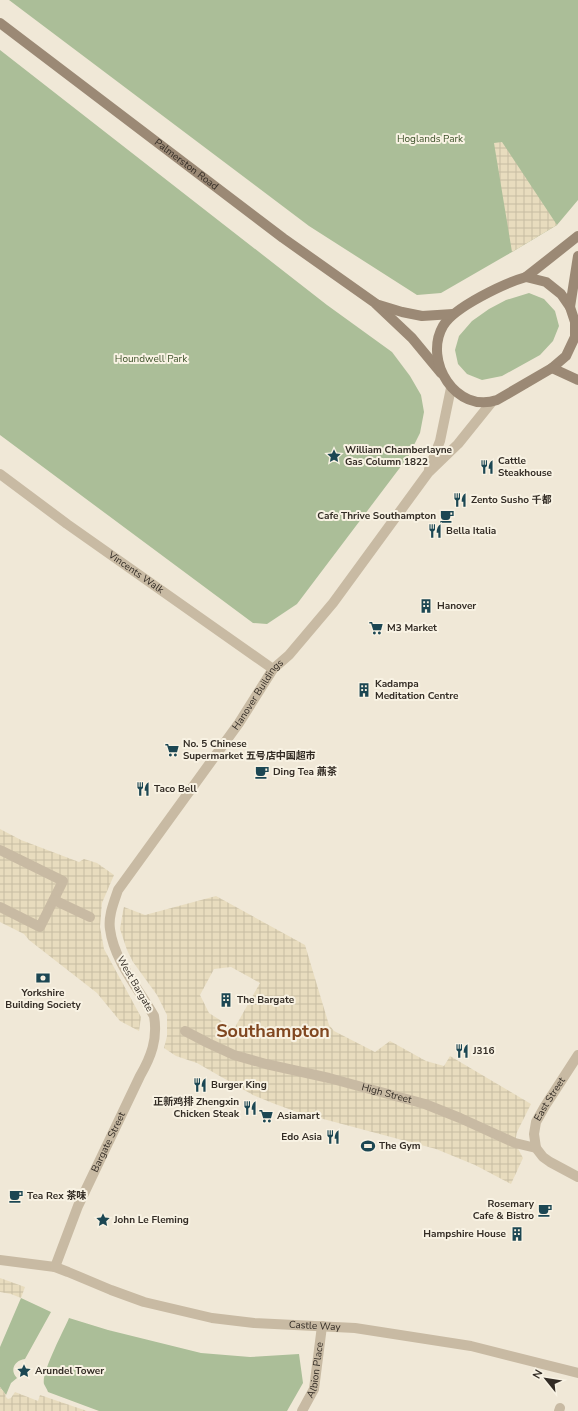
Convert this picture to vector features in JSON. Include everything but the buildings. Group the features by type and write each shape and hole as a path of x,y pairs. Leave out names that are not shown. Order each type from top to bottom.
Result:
{"street":[{"name":"Palmerston Road","path":"0,23 283,238 375,304 412,338 441,372"},
{"path":"526,276 546,282 562,294 570,307 575,322 576,339 566,356 552,368 497,400 491,402 479,402 467,398 451,388 441,372 438,352 438,338 443,326 453,314 513,280 526,276 578,236"},
{"path":"570,307 578,256"},
{"name":"Palmerston Road","path":"375,304 422,316 453,314"},
{"path":"552,368 578,380"},
{"name":"Hanover Buildings","path":"428,473 440,440 451,388"},
{"name":"Hanover Buildings","path":"110,928 111,912 121,886 231,735 273,669 289,655 333,603 428,473 458,444 491,402"},
{"name":"Vincents Walk","path":"0,474 67,524 273,669"},
{"path":"0,850 63,881 40,927 0,907"},
{"path":"54,900 90,917"},
{"name":"West Bargate","path":"110,928 118,955 129,977 154,1016"},
{"name":"Bargate Street","path":"55,1267 78,1206 140,1076 148,1063 154,1047 154,1016"},
{"name":"High Street","path":"185,1031 234,1055 425,1104 515,1143 536,1148"},
{"name":"East Street","path":"536,1148 534,1134 536,1122 578,1055"},
{"path":"536,1148 550,1162 578,1177"},
{"name":"Castle Way","path":"0,1260 55,1267 144,1302 212,1318 254,1323 355,1328 471,1346 578,1373"},
{"name":"Albion Place","path":"302,1411 314,1389 322,1326"}],"green space":[{"name":"Hoglands Park","path":"9,0 578,0 578,200 557,225 512,252 441,293 417,295 309,226"},
{"name":"Houndwell Park","path":"0,50 327,305 392,352 410,376 421,395 424,412 420,433 408,457 297,604 267,624 253,623 0,435"},
{"path":"529,293 544,299 555,311 559,326 553,341 540,355 502,376 482,380 467,374 458,364 455,350 459,336 472,321 489,309 506,300"},
{"path":"21,1298 51,1312 25,1359 18,1361 14,1366 13,1372 17,1378 11,1383 6,1395 0,1387 0,1347"},
{"path":"69,1318 108,1330 201,1353 250,1357 299,1354 303,1383 287,1411 99,1411 48,1392 44,1384 44,1378 49,1361"}],"shaded area":[{"path":"502,142 557,225 512,252 494,143"},
{"path":"0,829 21,840 79,862 84,859 97,863 114,875 102,903 100,927 104,949 141,1017 139,1031 120,1021 97,993 29,940 24,934 0,922"},
{"path":"216,896 305,945 329,1025 334,1031 375,1052 390,1041 426,1061 444,1066 450,1056 531,1104 517,1132 515,1143 523,1158 511,1184 475,1165 436,1149 297,1112 275,1104 253,1095 197,1063 176,1056 164,1048 167,1036 167,1015 157,995 133,962 120,929 124,907 145,915","holes":["231,967 260,983 234,1029 209,1013 200,995 214,969"]},
{"path":"0,1278 25,1287 21,1298 0,1292"},
{"path":"0,1387 8,1399 11,1398 15,1392 38,1401 40,1395 87,1411 0,1411"}],"place":[{"name":"William Chamberlayne Gas Column 1822","path":"334,456"},
{"name":"Cattle Steakhouse","path":"487,467"},
{"name":"Zento Susho 千都","path":"460,500"},
{"name":"Cafe Thrive Southampton","path":"447,516"},
{"name":"Bella Italia","path":"435,531"},
{"name":"Hanover","path":"426,606"},
{"name":"M3 Market","path":"376,628"},
{"name":"Kadampa Meditation Centre","path":"364,690"},
{"name":"No. 5 Chinese Supermarket 五号店中国超市","path":"172,750"},
{"name":"Ding Tea 薡茶","path":"262,772"},
{"name":"Taco Bell","path":"143,789"},
{"name":"Yorkshire Building Society","path":"43,978"},
{"name":"The Bargate","path":"226,1000"},
{"name":"J316","path":"462,1051"},
{"name":"Burger King","path":"200,1085"},
{"name":"正新鸡排 Zhengxin Chicken Steak","path":"250,1108"},
{"name":"Asiamart","path":"266,1116"},
{"name":"Edo Asia","path":"333,1137"},
{"name":"The Gym","path":"368,1146"},
{"name":"Tea Rex 茶味","path":"16,1196"},
{"name":"Rosemary Cafe & Bistro","path":"545,1210"},
{"name":"John Le Fleming","path":"103,1220"},
{"name":"Hampshire House","path":"517,1234"},
{"name":"Arundel Tower","path":"24,1371"}],"district":[{"name":"Southampton","path":"273,1031"}]}
